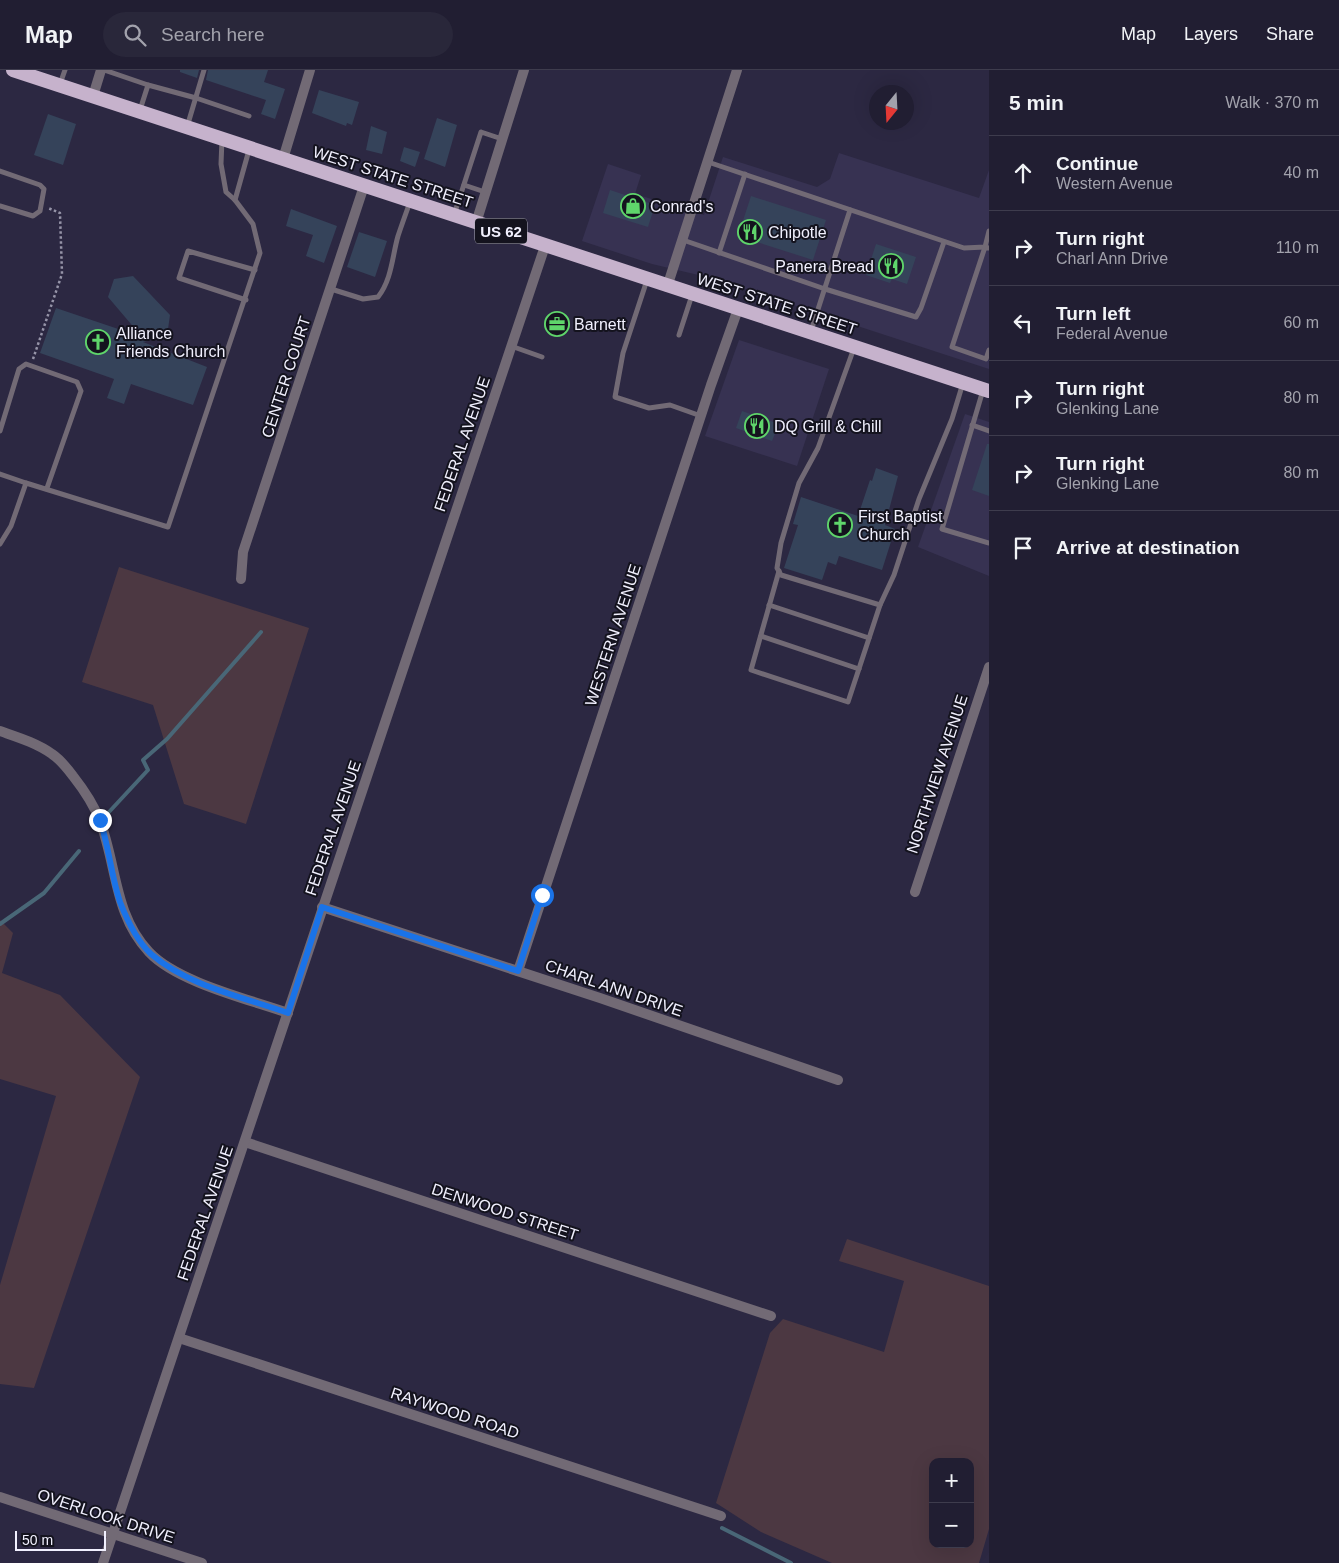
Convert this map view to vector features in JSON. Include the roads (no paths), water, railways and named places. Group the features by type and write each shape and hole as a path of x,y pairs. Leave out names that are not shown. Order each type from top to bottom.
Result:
{"highway":[{"name":"WEST STATE STREET","path":"13,70 667,287 986,390"}],"street":[{"path":"93,96 102,70"},
{"path":"283,159 310,70"},
{"path":"476,223 524,70"},
{"path":"667,287 737,70"},
{"name":"CENTER COURT","path":"241,579 243,552 364,186"},
{"name":"FEDERAL AVENUE","path":"104,1563 322,907 545,246"},
{"name":"WESTERN AVENUE","path":"518,971 738,309"},
{"name":"NORTHVIEW AVENUE","path":"915,892 989,667"},
{"path":"0,731 53,754 81,786 100,820 115,883 126,918 150,953 164,964 196,981 288,1013"},
{"name":"CHARL ANN DRIVE","path":"322,907 518,971 838,1080"},
{"name":"DENWOOD STREET","path":"245,1142 771,1316"},
{"name":"RAYWOOD ROAD","path":"179,1338 721,1516"},
{"name":"OVERLOOK DRIVE","path":"0,1497 202,1563"}],"lane":[{"path":"60,85 65,70"},
{"path":"102,70 249,116"},
{"path":"187,127 204,70"},
{"path":"140,113 148,85"},
{"path":"454,216 480,132 502,139"},
{"path":"0,474 168,527 246,300 260,253 253,224 235,200 226,192 224,186 221,164 222,139"},
{"path":"235,200 249,148"},
{"path":"708,162 944,242 964,248 987,247"},
{"path":"0,171 44,189 42,206 37,215 33,216 0,206"},
{"path":"719,253 744,174"},
{"path":"464,185 485,192"},
{"path":"331,289 363,299 370,300 378,296 384,289 389,277 398,237 410,201"},
{"path":"810,333 850,210"},
{"path":"989,232 987,247 952,347 986,359 989,350"},
{"path":"682,240 825,289 916,317 921,308 944,242"},
{"path":"246,300 179,278 188,250 255,270"},
{"path":"647,280 623,353 615,397 649,408 670,405 701,416"},
{"path":"679,335 692,295"},
{"path":"511,346 542,356"},
{"path":"854,348 818,448 799,483 781,543 777,568 780,573 880,606"},
{"path":"0,431 19,369 26,364 77,382 81,391 47,488"},
{"path":"780,573 751,670 848,702 880,606 894,575 919,499 952,419 963,383"},
{"path":"986,390 972,425 942,529 989,543"},
{"path":"972,425 989,431"},
{"path":"0,544 11,526 26,482"},
{"path":"769,606 869,638"},
{"path":"761,636 859,669"}],"waterway":[{"path":"109,812 148,770 143,760 167,739 261,632"},
{"path":"0,924 44,893 79,851"},
{"path":"722,1528 791,1563"}],"place":[{"name":"Conrad's","path":"633,206"},
{"name":"Chipotle","path":"750,232"},
{"name":"Panera Bread","path":"891,266"},
{"name":"Barnett","path":"557,324"},
{"name":"Alliance Friends Church","path":"98,342"},
{"name":"DQ Grill & Chill","path":"757,426"},
{"name":"First Baptist Church","path":"840,525"}]}
